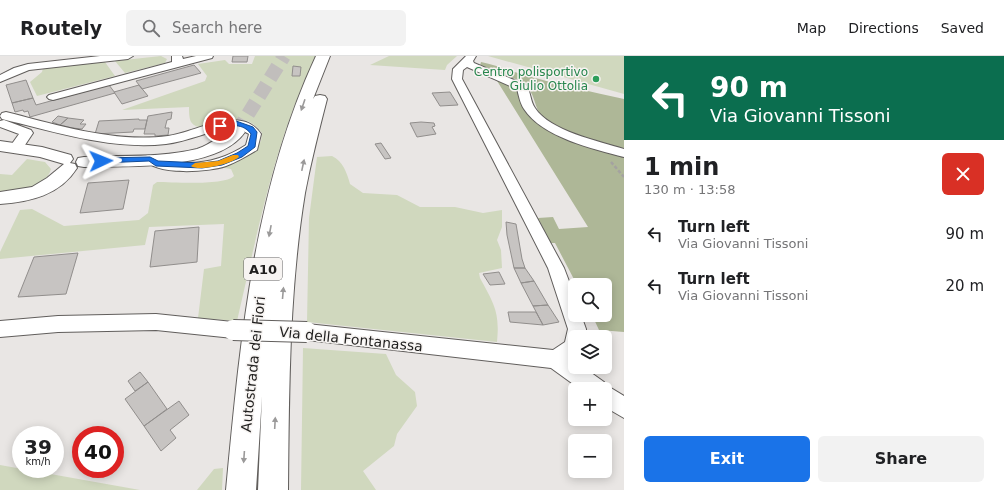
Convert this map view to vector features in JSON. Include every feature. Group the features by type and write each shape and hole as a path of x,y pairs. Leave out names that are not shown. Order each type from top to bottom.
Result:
{"highway":[{"name":"Autostrada dei Fiori","path":"241,490 248,391 264,261 284,168 296,126 309,88 323,56"},
{"name":"Autostrada dei Fiori","path":"273,490 278,356 285,268 295,202 305,155 316,112 337,56"}],"street":[{"path":"0,79 28,67 128,56"},
{"path":"53,97 124,79 176,60 208,56"},
{"path":"108,58 124,79"},
{"path":"577,330 556,268 457,79 458,69 469,59 472,67 509,79 522,87 529,107 539,119 575,137 624,153"},
{"path":"6,64 18,70"},
{"path":"4,116 27,133 8,147"},
{"path":"4,116 91,135 117,139 165,140 188,136 228,123 236,123 250,128 255,134 252,147 240,155 220,163 202,166 164,165 156,164 150,159"},
{"path":"8,147 42,152 73,163 150,159 182,156 206,151 216,147 237,132"},
{"path":"0,198 22,197 44,190 57,181 73,163"},
{"name":"Via della Fontanassa","path":"0,329 58,324 156,322 233,330 307,332 555,359"},
{"path":"568,351 555,359 587,382"},
{"path":"612,400 624,408"}],"green space":[{"path":"161,56 167,59 165,63 125,73 115,61"},
{"path":"255,56 316,56 289,120 269,186 237,321 198,318 204,269 221,266 224,224 149,227 145,245 0,259 0,252 20,210 32,209 64,226 139,220 148,213 153,185 157,182 209,182 220,181 234,176 231,169 218,167 254,150 261,141 262,133 252,124 242,120 232,120 204,127 197,127 191,122 189,117 189,107 122,110 205,81 207,76 198,64 225,60 229,64 252,64"},
{"path":"389,56 457,56 447,65 445,70 370,65"},
{"name":"Centro polisportivo Giulio Ottolia","path":"488,56 624,56 624,94"},
{"path":"105,62 115,76 37,96 30,82 42,72 43,68"},
{"path":"481,62 552,82 624,99 624,149 584,138 555,126 547,121 540,113 532,93 525,85 514,78 480,66"},
{"path":"494,76 517,87 530,115 624,156 624,332 599,330 595,322 612,322 612,278 573,278 555,243 550,243 538,218 553,217 559,229 588,227"},
{"path":"332,156 342,164 350,184 363,193 397,195 420,207 455,207 483,213 502,210 502,227 497,240 501,250 502,268 479,273 497,315 497,342 307,322 309,218 317,157"},
{"path":"27,159 45,162 51,169 48,175 37,184 30,187 14,191 0,192 0,174 12,175"},
{"path":"303,348 386,354 396,375 415,392 417,406 397,434 394,446 363,471 376,490 301,490"},
{"path":"0,465 12,467 12,478 64,478 64,476 140,490 0,490"},
{"path":"223,468 222,490 197,490 214,469"}],"building":[{"path":"233,56 248,56 247,62 232,62"},
{"path":"194,65 201,73 142,89 136,81"},
{"path":"293,66 301,67 300,76 292,76"},
{"path":"26,80 33,98 12,103 6,85"},
{"path":"109,85 115,93 30,117 28,111 24,112 23,110 15,112 12,103 33,98 36,105"},
{"path":"139,85 148,96 122,104 114,92"},
{"path":"450,92 458,105 440,106 432,93"},
{"path":"172,112 171,119 167,120 165,128 169,128 168,135 155,136 155,134 144,134 148,116"},
{"path":"58,116 68,118 60,125 52,122"},
{"path":"68,118 84,120 80,124 86,124 82,129 60,125"},
{"path":"147,120 145,129 134,129 133,132 95,134 99,121"},
{"path":"410,123 434,123 435,126 432,127 436,134 417,137"},
{"path":"381,143 391,158 385,159 375,144"},
{"path":"129,180 123,209 80,213 88,183"},
{"path":"506,222 516,224 525,268 514,268 507,235"},
{"path":"199,227 197,262 150,267 155,231"},
{"path":"78,253 66,294 18,297 34,257"},
{"path":"514,268 525,268 534,281 521,283"},
{"path":"499,272 505,284 490,285 483,274"},
{"path":"534,281 548,305 533,306 521,283"},
{"path":"548,305 559,322 543,325 533,306"},
{"path":"508,312 536,312 543,325 510,322"},
{"path":"140,372 148,382 135,391 128,381"},
{"path":"148,382 167,409 144,426 125,399"},
{"path":"179,401 189,415 170,430 176,438 161,451 144,426"}],"tunnel":[{"path":"237,132 284,56"}],"slow traffic":[{"path":"195,166 220,163 235,157"}],"place":[{"name":"Centro polisportivo Giulio Ottolia","path":"596,79"}],"route":[{"path":"101,161 150,159 156,164 202,166 220,163 240,155 252,147 255,134 250,128 236,123 228,123 220,126"}]}
